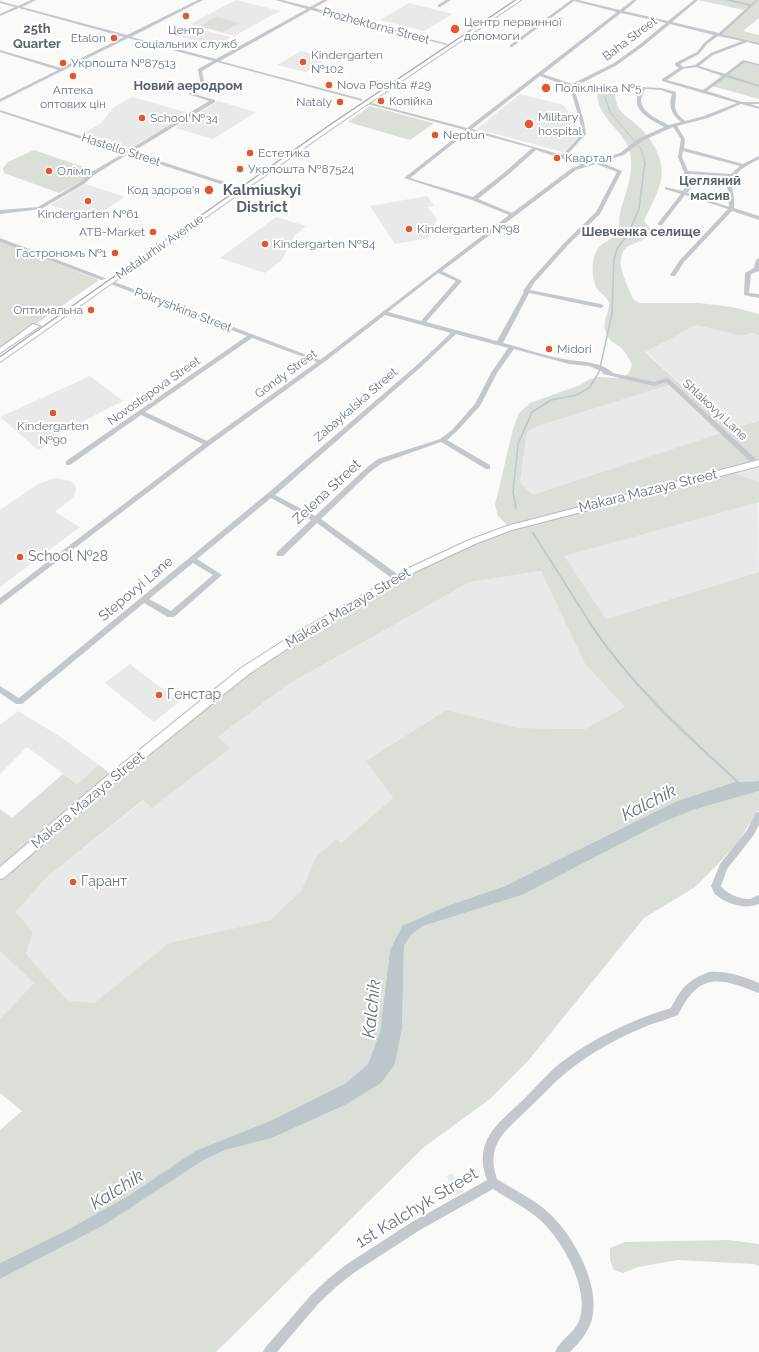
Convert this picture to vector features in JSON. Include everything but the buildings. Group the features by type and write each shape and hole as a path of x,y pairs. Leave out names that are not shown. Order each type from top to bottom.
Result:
{"main road":[{"name":"Metalurhiv Avenue","path":"0,360 107,281 360,100 511,0"},
{"name":"Metalurhiv Avenue","path":"238,188 519,0"},
{"name":"Prozhektorna Street","path":"446,44 452,45"},
{"path":"360,100 366,102"},
{"name":"Metalurhiv Avenue","path":"0,351 107,281"},
{"name":"Makara Mazaya Street","path":"0,874 111,779 245,671 278,649 397,578 472,542 510,528 758,463"}],"street":[{"path":"0,15 34,0"},
{"path":"0,101 201,0"},
{"name":"Prozhektorna Street","path":"277,0 446,44"},
{"path":"0,212 39,208 213,101 190,94 203,87 200,70 326,0"},
{"path":"439,6 449,0"},
{"path":"511,46 574,0 759,44"},
{"path":"512,214 474,199 406,178 635,0"},
{"name":"Baha Street","path":"572,86 596,75 622,60 696,0"},
{"path":"726,0 751,5"},
{"path":"746,0 756,1"},
{"path":"682,68 677,64 698,53 706,42 719,34 736,17 753,5 756,1"},
{"path":"0,2 360,100"},
{"path":"696,66 712,54 747,41"},
{"path":"0,51 62,70"},
{"path":"702,92 744,61 759,65"},
{"path":"759,86 696,66 682,68 664,80 669,83 759,108"},
{"path":"540,74 572,86 576,105 583,121 584,134 563,156"},
{"path":"661,89 669,83"},
{"path":"668,127 643,111 638,103 644,88 661,89 674,93 671,101 672,110 684,123"},
{"path":"366,102 563,156 586,165"},
{"path":"740,103 759,103"},
{"name":"Gondy Street","path":"0,602 208,444 321,362 512,214 574,169 622,154 640,140 668,127 706,117 740,103"},
{"name":"Hastello Street","path":"0,111 238,188"},
{"path":"660,224 674,204 688,188 686,172 681,163 683,139 674,125"},
{"path":"474,199 508,173 535,148"},
{"path":"682,149 744,166"},
{"path":"673,276 682,261 731,208 733,203 728,182 731,175 759,157"},
{"path":"499,344 526,291 567,243 592,221 603,204 620,171 595,162"},
{"path":"686,172 731,175"},
{"path":"666,188 759,218"},
{"name":"Pokryshkina Street","path":"0,240 321,362"},
{"path":"759,260 757,269 748,273 746,294 759,296"},
{"path":"422,323 459,280 438,271"},
{"path":"526,291 601,306"},
{"name":"Shlakovyi Lane","path":"384,313 568,362 575,366 654,384 667,380 758,463"},
{"name":"Zabaykalska Street","path":"270,495 420,366 455,332"},
{"name":"Novostepova Street","path":"68,464 251,336"},
{"path":"488,467 442,440 467,418 478,405 494,374 512,347"},
{"path":"141,413 208,444"},
{"name":"Zelena Street","path":"280,554 368,470 380,461 395,454 442,440"},
{"path":"270,495 317,520 397,578"},
{"name":"Stepovyi Lane","path":"0,689 19,702 270,495"},
{"path":"144,599 171,615 218,575 192,559"},
{"path":"759,816 750,833 723,867 716,886 718,891 741,902 754,903 759,899"},
{"name":"1st Kalchyk Street","path":"269,1352 315,1299 342,1275 416,1226 493,1183 488,1165 489,1149 493,1139 509,1120 563,1068 582,1054 642,1022 674,1012 679,1000 703,977 717,975 726,976 759,988"},
{"path":"493,1183 543,1215 562,1236 575,1259 586,1295 587,1317 577,1336 561,1352"}],"shaded area":[{"path":"236,0 280,11 234,36 190,24"},
{"path":"698,0 756,0 744,10"},
{"path":"759,0 759,18 743,31 759,35 759,43 722,34 738,18"},
{"path":"409,3 453,14 424,31 380,20"},
{"path":"216,17 240,23 223,32 200,26"},
{"path":"187,26 231,37 216,46 171,34"},
{"name":"Kindergarten №102","path":"301,51 328,58 306,72 277,65"},
{"path":"744,61 759,66 759,86 726,75"},
{"path":"725,75 759,87 759,99 712,86"},
{"path":"604,90 615,94 619,109 648,136 656,150 661,165 662,172 660,185 644,221 651,229 649,235 645,239 629,246 621,257 622,271 633,299 640,303 699,303 732,307 759,314 759,335 751,333 741,336 696,325 645,352 729,429 759,421 759,461 509,527 498,516 495,505 513,429 519,413 530,403 580,385 590,379 598,377 621,378 629,373 632,365 629,358 621,348 607,336 604,326 609,302 598,290 593,277 593,263 597,250 600,246 612,239 618,231 620,213 631,172 631,157 629,148 601,109 598,100 598,91","holes":["669,385 721,433 533,495 520,483 527,432 535,427"]},
{"name":"Military hospital","path":"520,94 564,105 582,134 563,152 477,129"},
{"name":"School №34","path":"132,97 189,113 131,148 84,133 101,123 114,107"},
{"path":"218,101 256,112 213,139 175,128"},
{"path":"370,106 433,124 410,140 348,122"},
{"name":"Олімп","path":"34,150 95,171 78,183 59,193 4,173 3,168 8,162"},
{"name":"Kindergarten №61","path":"85,184 125,197 91,219 50,205"},
{"name":"Kindergarten №98","path":"427,196 434,206 428,207 437,219 429,238 395,244 370,206"},
{"name":"Kindergarten №84","path":"276,217 306,226 294,236 282,260 265,273 220,258"},
{"path":"0,242 99,280 0,349"},
{"path":"696,325 741,336 751,333 759,335 759,421 729,429 645,351"},
{"name":"Kindergarten №90","path":"90,376 123,401 58,434 62,438 38,450 0,417"},
{"path":"669,385 721,433 533,496 520,483 527,432 535,427"},
{"path":"759,464 759,482 731,472"},
{"path":"731,472 759,482 759,502 564,556 606,619 759,572 759,781 735,782 677,801 505,886 447,906 402,926 390,950 380,1032 368,1064 346,1083 270,1121 195,1151 128,1196 69,1229 0,1263 0,1130 22,1111 0,1093 0,1019 34,983 0,951 0,878 210,701 276,654 414,571 473,543 511,529","holes":["541,571 585,664 625,707 585,729 518,728 446,710 366,761 393,798 341,843 337,839 316,857 301,891 270,920 169,943 94,1003 67,1000 26,954 33,932 16,912 47,877 143,800 152,808 230,748 218,737 287,685 470,582"]},
{"name":"School №28","path":"54,478 70,481 75,485 76,490 74,496 55,512 80,527 0,587 0,510 38,484"},
{"path":"758,501 759,572 606,619 563,556"},
{"path":"541,571 585,664 625,707 585,729 518,728 446,710 366,761 393,798 341,843 316,857 301,891 270,920 169,943 94,1003 67,1000 26,954 33,932 16,912 47,877 144,800 152,808 229,748 217,738 287,685 470,582"},
{"path":"130,664 179,702 154,722 105,683"},
{"path":"18,711 61,737 99,765 77,784 27,747 0,774 0,725"},
{"path":"99,765 112,775 0,872 0,809 12,818 63,774 77,784"},
{"path":"759,781 759,791 693,810 661,823 522,895 423,926 411,935 404,946 402,1029 395,1064 381,1083 345,1105 272,1138 225,1150 202,1161 106,1224 0,1279 0,1263 69,1229 128,1196 195,1151 270,1121 346,1083 368,1064 380,1032 390,950 402,926 447,906 505,886 677,801 735,782"},
{"path":"759,791 759,810 736,844 695,887 644,918 528,1061 490,1099 424,1147 216,1352 0,1352 0,1279 106,1224 202,1161 225,1150 272,1138 345,1105 395,1064 402,1029 404,946 411,935 423,926 522,895 661,823 693,810"},
{"path":"0,951 34,983 0,1019"},
{"path":"452,1173 463,1192 456,1196 454,1192 445,1196 440,1186 449,1181 447,1176"},
{"path":"728,1240 759,1244 759,1266 754,1264 678,1260 638,1267 623,1273 614,1270 610,1260 610,1248 625,1242"}],"waterway":[{"path":"605,97 610,112 641,149 645,163"},
{"path":"516,508 513,492 518,444 532,412 551,400 577,395 590,387 599,372 612,314 614,259 617,249 628,234 639,209 645,163"},
{"path":"533,533 590,623"},
{"path":"589,622 622,667 640,687 678,726 739,783"}],"tram line":[{"path":"0,357 330,125 516,0"}],"place":[{"name":"Центр соціальних служб","path":"186,16"},
{"name":"Центр первинної допомоги","path":"455,29"},
{"name":"Etalon","path":"114,38"},
{"name":"Kindergarten №102","path":"303,62"},
{"name":"Укрпошта №87513","path":"63,63"},
{"name":"Аптека оптових цін","path":"73,76"},
{"name":"Nova Poshta #29","path":"329,85"},
{"name":"Поліклініка №5","path":"546,88"},
{"name":"Копійка","path":"381,101"},
{"name":"Nataly","path":"340,102"},
{"name":"School №34","path":"142,118"},
{"name":"Military hospital","path":"529,124"},
{"name":"Neptun","path":"435,135"},
{"name":"Естетика","path":"250,153"},
{"name":"Квартал","path":"557,158"},
{"name":"Укрпошта №87524","path":"240,169"},
{"name":"Олімп","path":"49,171"},
{"name":"Код здоров'я","path":"209,190"},
{"name":"Kindergarten №61","path":"88,201"},
{"name":"Kindergarten №98","path":"409,229"},
{"name":"ATB-Market","path":"153,232"},
{"name":"Kindergarten №84","path":"265,244"},
{"name":"Гастрономъ №1","path":"115,253"},
{"name":"Оптимальна","path":"91,310"},
{"name":"Midori","path":"549,349"},
{"name":"Kindergarten №90","path":"53,413"},
{"name":"School №28","path":"20,557"},
{"name":"Генстар","path":"159,695"},
{"name":"Гарант","path":"73,882"}],"district":[{"name":"25th Quarter","path":"37,36"},
{"name":"Новий аеродром","path":"188,86"},
{"name":"Цегляний масив","path":"710,188"},
{"name":"Kalmiuskyi District","path":"262,198"},
{"name":"Шевченка селище","path":"641,232"}],"water label":[{"name":"Kalchik","path":"649,803"},
{"name":"Kalchik","path":"372,1009"},
{"name":"Kalchik","path":"117,1190"}]}
